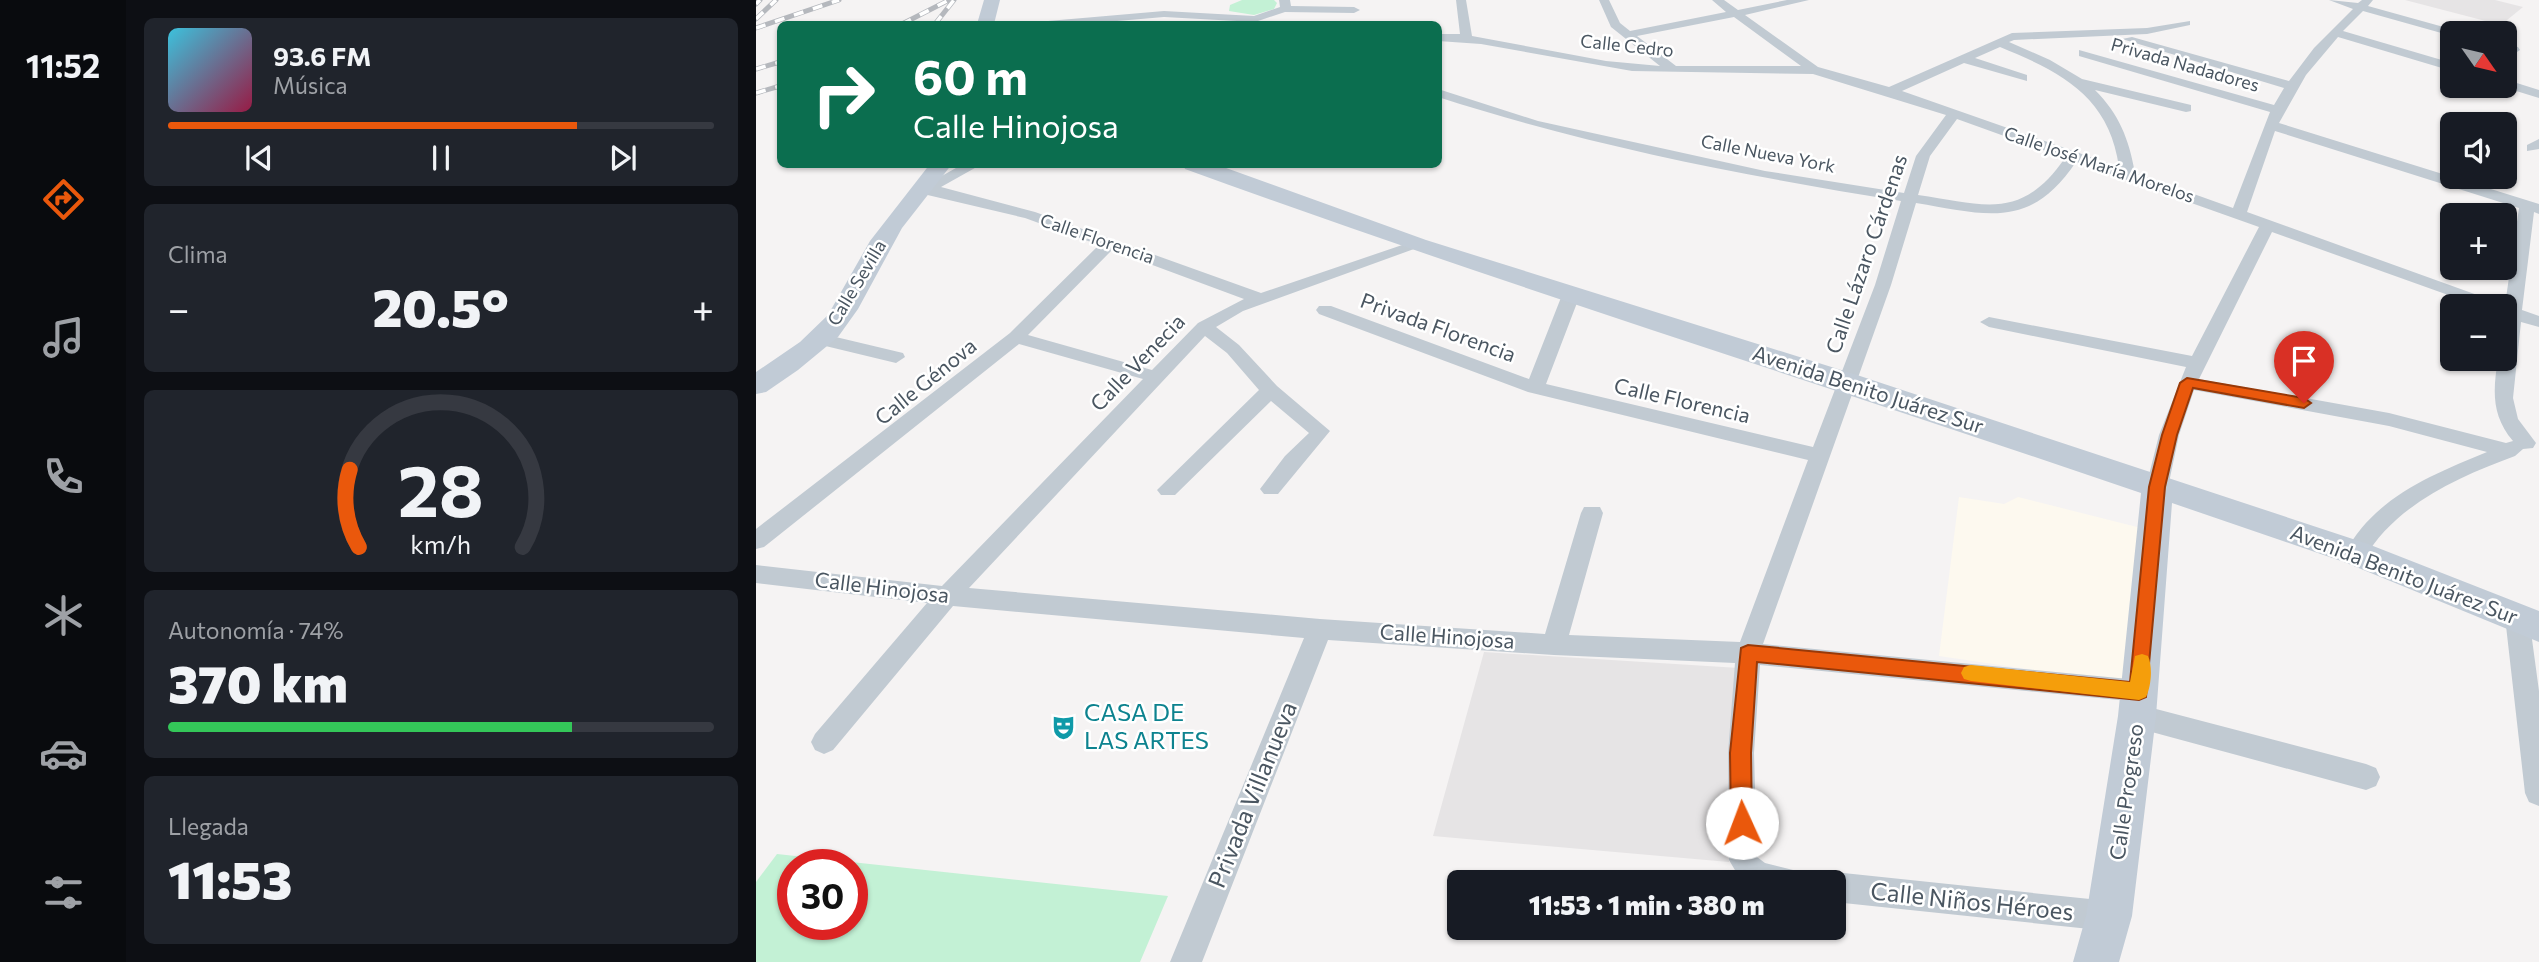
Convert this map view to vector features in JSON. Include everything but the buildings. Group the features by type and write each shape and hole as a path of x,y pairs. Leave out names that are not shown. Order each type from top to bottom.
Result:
{"street":[{"path":"987,21 992,0"},
{"path":"1461,0 1466,37"},
{"path":"1604,0 1615,25 1672,69"},
{"name":"Calle José María Morelos","path":"1717,0 1814,69 1891,91 2461,294"},
{"path":"1627,35 1804,0"},
{"path":"2334,0 2365,3 2440,28"},
{"path":"2239,214 2270,125 2291,86 2365,3"},
{"path":"1079,21 1152,14 1255,19 1284,5 1355,5"},
{"path":"1891,91 1998,42 2019,36 2156,30 2186,23"},
{"path":"2337,33 2440,64"},
{"name":"Calle Cedro","path":"1442,37 1466,37 1600,64 1672,69 1814,69"},
{"path":"2128,39 2291,86"},
{"path":"1998,42 2052,64 2083,83 2186,108"},
{"name":"Privada Nadadores","path":"2083,53 2278,110"},
{"path":"1962,58 2023,78"},
{"path":"2083,83 2122,136 2128,176"},
{"path":"2517,87 2539,94"},
{"name":"Calle Nueva York","path":"1442,94 1572,133 1800,181 1973,208 2016,207 2045,194 2073,156"},
{"name":"Calle Lázaro Cárdenas","path":"1748,653 1847,382 1923,156 1954,113"},
{"path":"2270,125 2533,207 2514,294"},
{"name":"Calle Sevilla","path":"756,385 820,339 844,312 866,267 939,168"},
{"path":"923,190 967,168"},
{"name":"Avenida Benito Juárez Sur","path":"1208,168 1417,245 1847,382 2356,553 2528,622"},
{"name":"Calle Florencia","path":"923,190 1030,215 1111,242 1261,299"},
{"name":"Calle Progreso","path":"2096,962 2109,916 2138,704 2157,487 2169,435 2196,363 2268,225"},
{"name":"Calle Génova","path":"756,541 897,435 1016,337 1111,242"},
{"name":"Calle Venecia","path":"824,742 947,596 1204,327 1226,311 1417,245"},
{"path":"1535,388 1571,295"},
{"name":"Privada Florencia","path":"1325,310 1535,388"},
{"path":"2517,314 2539,322"},
{"path":"1989,322 2196,363"},
{"path":"1204,327 1242,357 1270,390 1320,431 1270,489"},
{"path":"1016,337 1156,377"},
{"path":"820,339 896,358"},
{"path":"2506,371 2503,408 2524,444"},
{"path":"2187,383 2327,407 2454,435 2524,444"},
{"name":"Calle Florencia","path":"1535,388 1820,456"},
{"path":"1168,490 1270,390"},
{"path":"2356,553 2368,531 2382,517 2423,491 2524,444"},
{"path":"1554,645 1592,513"},
{"name":"Calle Hinojosa","path":"756,574 947,596 1320,629 1554,645 1748,653 2138,704 2366,777"},
{"path":"2528,622 2539,793"},
{"name":"Privada Villanueva","path":"1186,962 1320,629"},
{"path":"1748,653 1741,753 1743,860 1745,867 1750,870"},
{"name":"Calle Niños Héroes","path":"1846,888 2109,916"}],"shaded area":[{"path":"2405,0 2495,0 2523,7 2506,21 2486,21"},
{"path":"1959,497 2004,504 2018,497 2141,528 2129,684 1939,656"},
{"path":"1484,652 1739,668 1729,862 1433,836"}],"green space":[{"path":"1242,0 1274,0 1277,3 1274,9 1254,15 1229,11 1230,5"},
{"path":"777,854 777,940 868,940 868,864 1168,896 1140,962 756,962 756,882"}],"railway":[{"path":"756,4 760,0"},
{"path":"756,19 776,0"},
{"path":"756,28 839,0"},
{"path":"908,21 949,0"},
{"path":"937,21 954,0"},
{"path":"756,69 777,63"},
{"path":"756,93 777,87"}],"slow traffic":[{"path":"1971,673 2139,691 2142,662"}],"place":[{"name":"CASA DE LAS ARTES","path":"1064,727"}],"route":[{"path":"1742,823 1741,753 1748,653 2139,691 2157,487 2169,435 2187,383 2304,403"}]}
